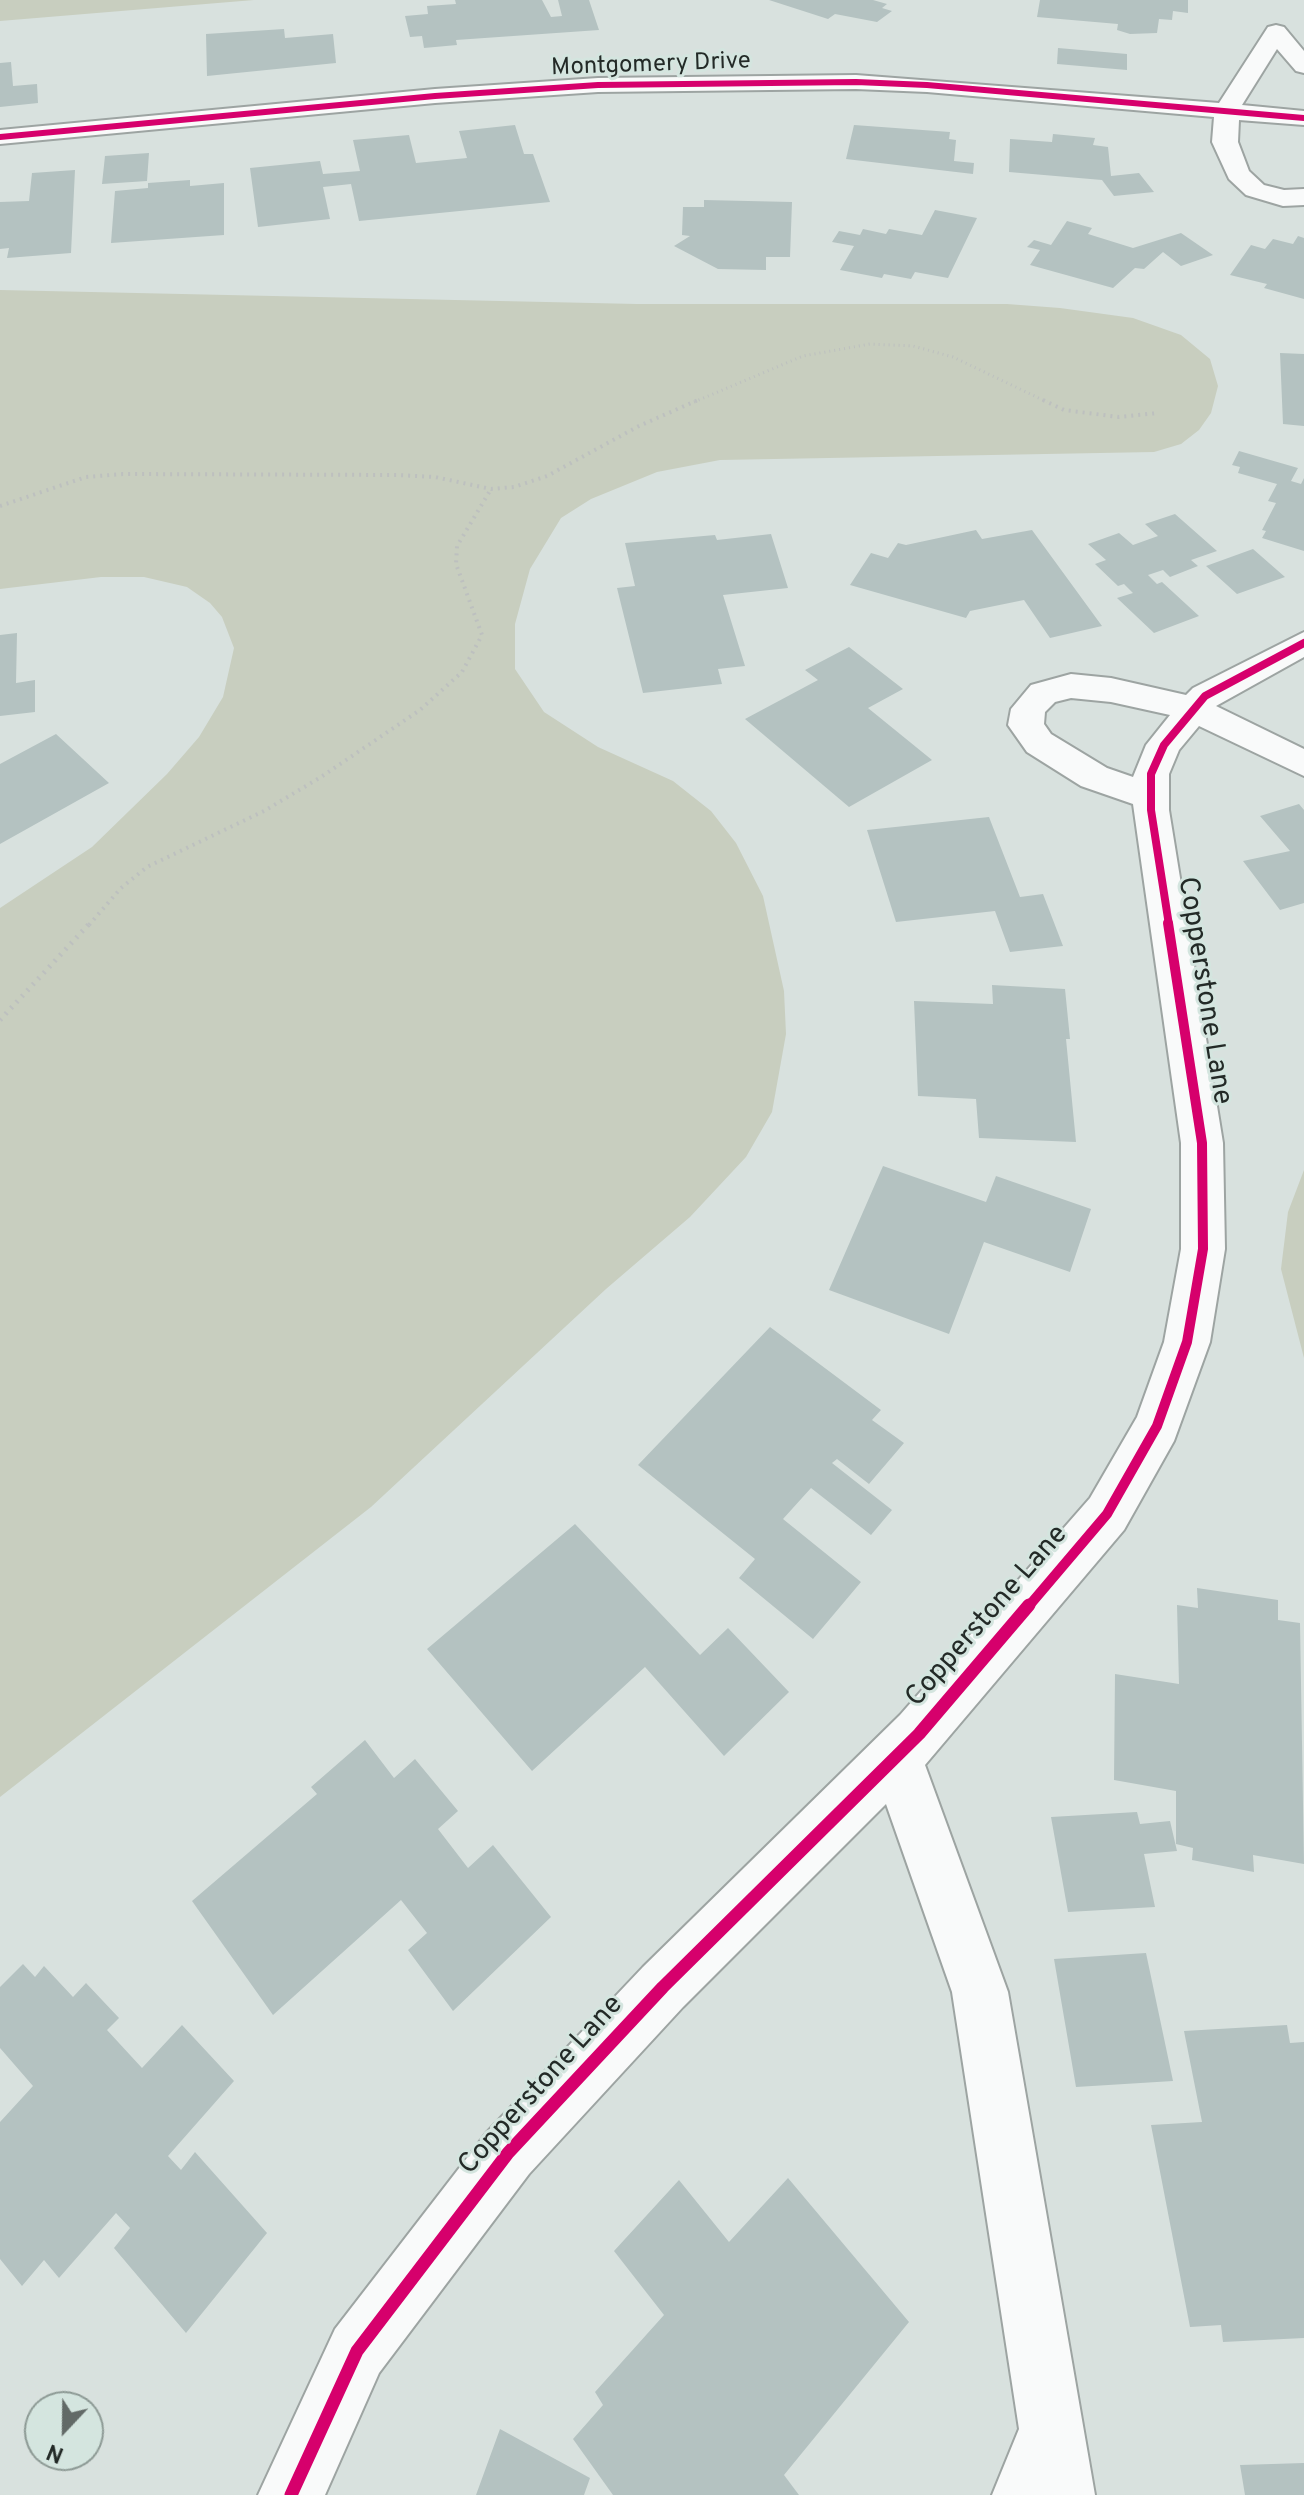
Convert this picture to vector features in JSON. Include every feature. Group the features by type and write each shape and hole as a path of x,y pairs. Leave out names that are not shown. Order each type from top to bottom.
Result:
{"street":[{"path":"1304,66 1275,24 1227,110 1225,142 1238,174 1255,190 1283,198 1304,197"},
{"name":"Montgomery Drive","path":"0,137 435,96 598,85 856,82 1304,118"},
{"name":"Copperstone Lane","path":"291,2495 357,2351 508,2153 663,1987 919,1734 1107,1514 1157,1426 1187,1342 1203,1249 1202,1143 1151,797 1151,774 1164,745 1211,695 1304,643"},
{"path":"1151,797 1094,777 1039,743 1026,725 1028,709 1043,693 1071,686 1211,695 1304,676"},
{"path":"1211,695 1304,764"},
{"path":"896,1756 980,1992 1062,2495"},
{"path":"1025,2495 1051,2430"}],"path":[{"path":"0,506 86,477 111,475 398,475 435,477 491,489 514,487 547,476 639,426 803,356 870,344 913,346 966,362 1064,410 1119,417 1158,413"},
{"path":"0,1020 36,985 121,888 147,867 264,811 321,777 420,710 462,672 482,635 456,564 457,546 491,489"}],"green space":[{"path":"0,0 254,0 0,21"},
{"path":"0,290 637,304 1007,304 1060,308 1133,318 1181,335 1210,359 1218,386 1211,413 1199,430 1181,444 1154,452 720,460 657,472 591,499 561,518 530,569 515,624 515,669 544,712 598,747 673,781 711,811 736,843 763,896 784,991 786,1034 772,1112 746,1157 690,1217 606,1289 371,1507 0,1797 0,908 92,847 167,774 199,737 223,697 234,648 222,617 210,603 187,587 144,577 101,577 0,589"},
{"path":"1304,1170 1304,1358 1281,1269 1288,1212"}],"building":[{"path":"455,0 542,0 551,17 562,16 558,0 589,0 599,30 456,40 457,45 424,48 422,36 410,37 405,16 428,14 427,6 456,4"},
{"path":"769,0 873,0 887,4 882,8 892,11 877,22 835,14 828,19"},
{"path":"1040,0 1188,0 1188,13 1173,11 1172,20 1159,19 1157,33 1130,34 1117,30 1118,24 1037,17"},
{"path":"284,29 285,38 333,34 336,63 207,76 206,34"},
{"path":"1058,48 1127,54 1127,70 1057,64"},
{"path":"11,62 13,86 37,84 38,103 0,107 0,63"},
{"path":"515,125 524,154 533,154 550,202 359,221 351,184 323,187 330,219 258,227 250,168 320,161 323,174 360,171 353,140 409,135 416,163 467,158 459,131"},
{"path":"854,125 950,132 949,139 956,140 954,161 974,163 973,174 846,159"},
{"path":"1053,134 1095,138 1093,145 1108,147 1111,176 1139,173 1154,192 1114,196 1102,180 1009,172 1010,139 1052,142"},
{"path":"149,153 147,181 102,184 105,156"},
{"path":"75,170 71,253 7,258 9,248 0,249 0,202 29,201 32,173"},
{"path":"190,180 190,186 224,183 224,235 111,243 115,191 148,188 148,183"},
{"path":"704,200 792,202 790,257 766,257 766,270 718,269 674,246 690,236 682,235 683,207 704,207"},
{"path":"935,210 977,218 948,278 915,272 911,279 884,274 882,278 840,270 854,246 832,242 839,231 860,235 863,229 886,234 889,229 922,235"},
{"path":"1067,221 1092,228 1088,234 1133,248 1181,233 1213,255 1181,266 1163,252 1144,269 1135,268 1113,288 1030,265 1040,250 1027,247 1034,240 1051,245"},
{"path":"1298,236 1304,238 1304,299 1264,288 1267,284 1230,275 1251,245 1265,249 1273,239 1293,244"},
{"path":"1280,353 1304,354 1304,426 1283,424"},
{"path":"1239,451 1298,468 1291,481 1301,484 1304,478 1304,551 1262,538 1266,531 1262,530 1276,503 1268,501 1277,484 1238,473 1240,467 1232,465"},
{"path":"1175,514 1217,551 1191,560 1198,566 1170,577 1163,570 1148,575 1157,584 1162,582 1199,616 1154,633 1117,598 1133,593 1124,584 1118,586 1095,564 1106,560 1088,544 1119,533 1133,545 1158,536 1145,524"},
{"path":"976,530 982,539 1032,530 1102,626 1050,638 1024,600 970,611 966,618 850,585 871,553 888,558 898,543 906,545"},
{"path":"771,534 788,588 723,595 745,666 718,669 722,684 643,693 617,588 635,586 625,543 715,535 717,540"},
{"path":"1253,549 1285,577 1237,594 1206,566"},
{"path":"17,633 16,683 35,680 35,712 0,716 0,635"},
{"path":"849,647 903,689 868,708 932,760 849,807 745,719 818,680 805,670"},
{"path":"56,734 109,783 0,844 0,764"},
{"path":"1299,804 1304,810 1304,903 1280,910 1243,861 1290,851 1260,816"},
{"path":"989,817 1020,897 1043,894 1063,946 1010,952 995,911 896,922 867,830"},
{"path":"992,985 1065,989 1070,1039 1066,1039 1076,1142 979,1138 976,1099 918,1096 914,1001 993,1004"},
{"path":"883,1166 986,1202 996,1176 1091,1209 1070,1272 984,1242 949,1334 829,1290"},
{"path":"770,1327 881,1410 872,1420 904,1443 869,1484 837,1459 832,1463 892,1510 871,1535 811,1488 783,1519 861,1582 813,1639 739,1578 755,1559 638,1465"},
{"path":"575,1524 700,1655 728,1628 789,1692 724,1756 645,1667 532,1771 427,1649"},
{"path":"1197,1588 1278,1600 1278,1620 1300,1623 1304,1864 1253,1855 1254,1872 1192,1860 1193,1848 1176,1844 1176,1791 1114,1780 1115,1674 1179,1684 1177,1605 1198,1608"},
{"path":"365,1740 394,1778 415,1759 458,1811 438,1829 468,1868 493,1845 551,1917 453,2011 408,1950 427,1933 401,1900 273,2015 192,1901 317,1794 311,1787"},
{"path":"1137,1812 1140,1824 1170,1821 1177,1851 1144,1854 1155,1907 1068,1912 1051,1817"},
{"path":"1146,1953 1173,2081 1076,2087 1054,1959"},
{"path":"23,1964 35,1977 44,1966 73,1997 86,1983 119,2018 107,2030 142,2068 182,2025 234,2081 168,2156 181,2170 195,2152 267,2233 186,2333 114,2248 130,2228 116,2213 59,2278 44,2260 22,2286 0,2259 0,2122 33,2086 0,2048 0,1987"},
{"path":"1287,2025 1290,2043 1304,2042 1304,2338 1223,2342 1221,2325 1190,2327 1151,2125 1202,2122 1184,2031"},
{"path":"788,2178 909,2322 784,2475 799,2495 613,2495 573,2439 603,2405 595,2392 664,2315 614,2251 679,2180 729,2242"},
{"path":"500,2429 590,2478 584,2495 476,2495"},
{"path":"1304,2463 1304,2495 1245,2495 1240,2465"}],"cycle path":[{"path":"0,137 435,96 598,85 856,82 927,85 1304,118"},
{"path":"291,2495 357,2351 508,2153 663,1987 919,1734 1107,1514 1157,1426 1187,1342 1203,1249 1202,1143 1151,810 1151,774 1164,745 1205,696 1304,643"}]}
